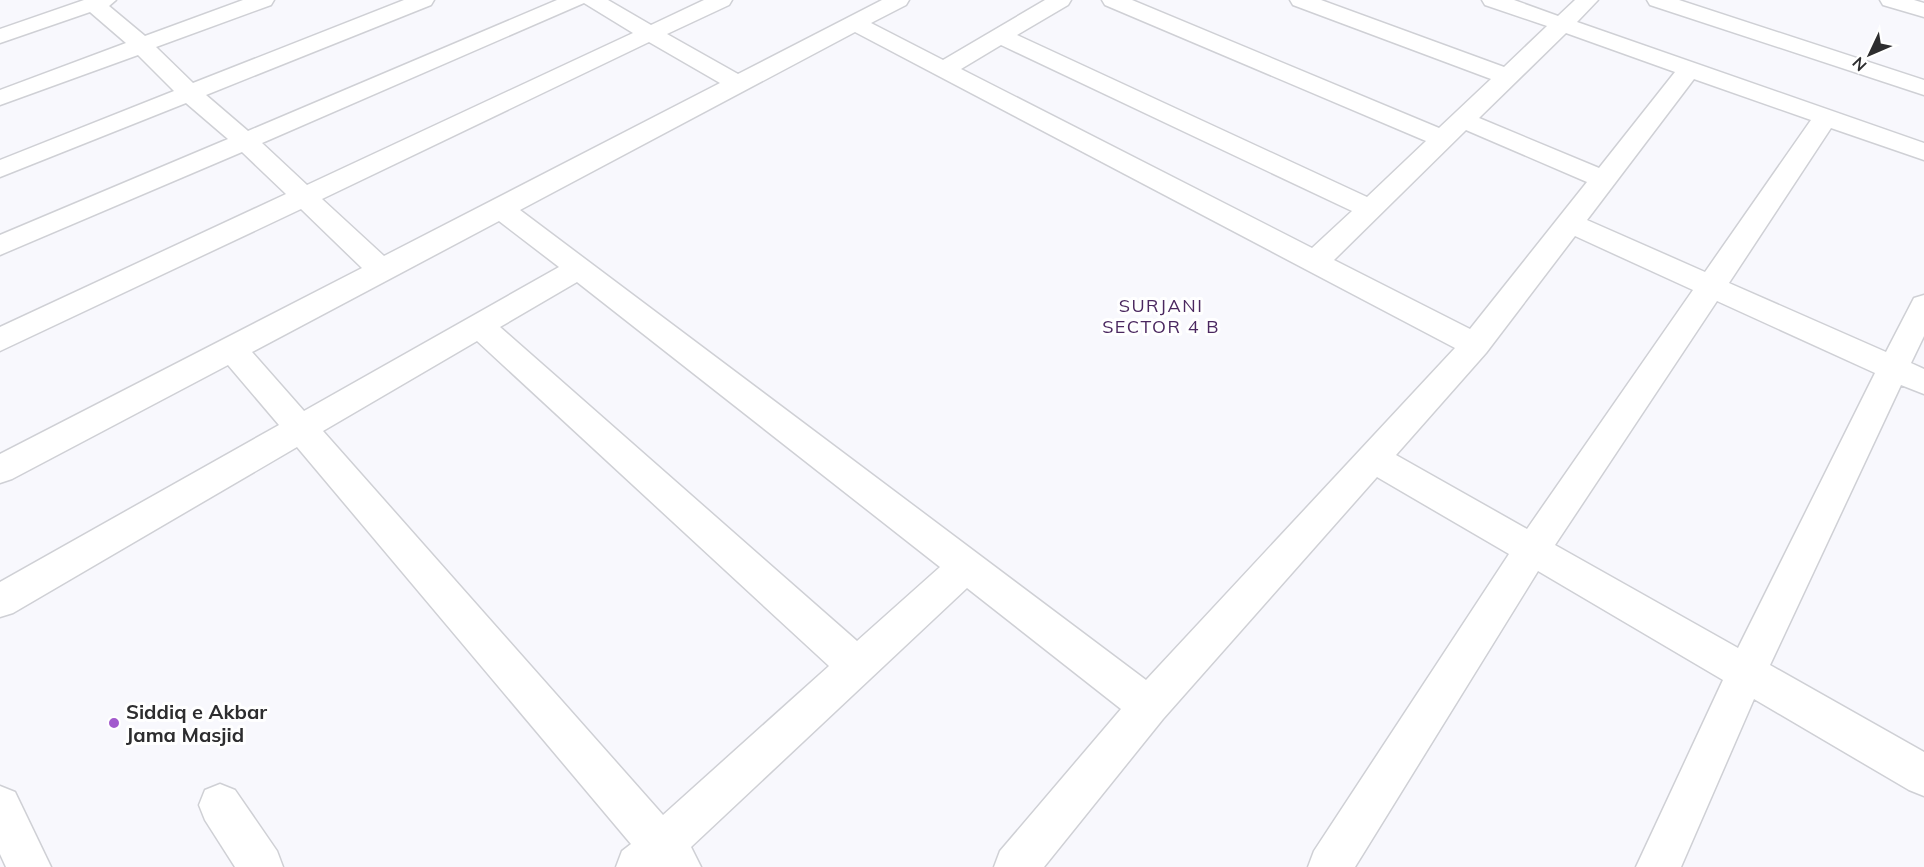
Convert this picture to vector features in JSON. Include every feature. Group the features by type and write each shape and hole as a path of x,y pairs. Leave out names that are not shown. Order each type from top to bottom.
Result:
{"street":[{"path":"0,98 263,0"},
{"path":"0,169 423,0"},
{"path":"0,246 574,0"},
{"path":"592,0 738,84"},
{"path":"0,340 721,0"},
{"path":"0,470 898,0"},
{"path":"944,69 1060,0"},
{"path":"1113,0 1443,139"},
{"path":"1300,0 1508,77"},
{"path":"1493,0 1924,152"},
{"path":"1315,262 1587,0"},
{"path":"1658,0 1924,88"},
{"path":"1892,0 1924,10"},
{"path":"0,36 100,2 189,93 245,141 382,270"},
{"path":"855,22 1475,345"},
{"path":"1000,36 1370,210"},
{"path":"1030,862 1149,706 1475,345 1689,69"},
{"path":"1330,867 1532,550 1826,117"},
{"path":"1462,120 1603,179"},
{"path":"500,208 1149,706"},
{"path":"1570,223 1909,375"},
{"path":"0,601 578,268"},
{"path":"1658,867 1746,672 1909,375 1924,305"},
{"path":"478,326 857,666"},
{"path":"232,349 659,860 857,666 966,566"},
{"path":"1373,458 1924,775"},
{"path":"220,805 261,867"}],"place":[{"name":"Siddiq e Akbar Jama Masjid","path":"114,723"}],"district":[{"name":"SURJANI SECTOR 4 B","path":"1161,316"}]}
